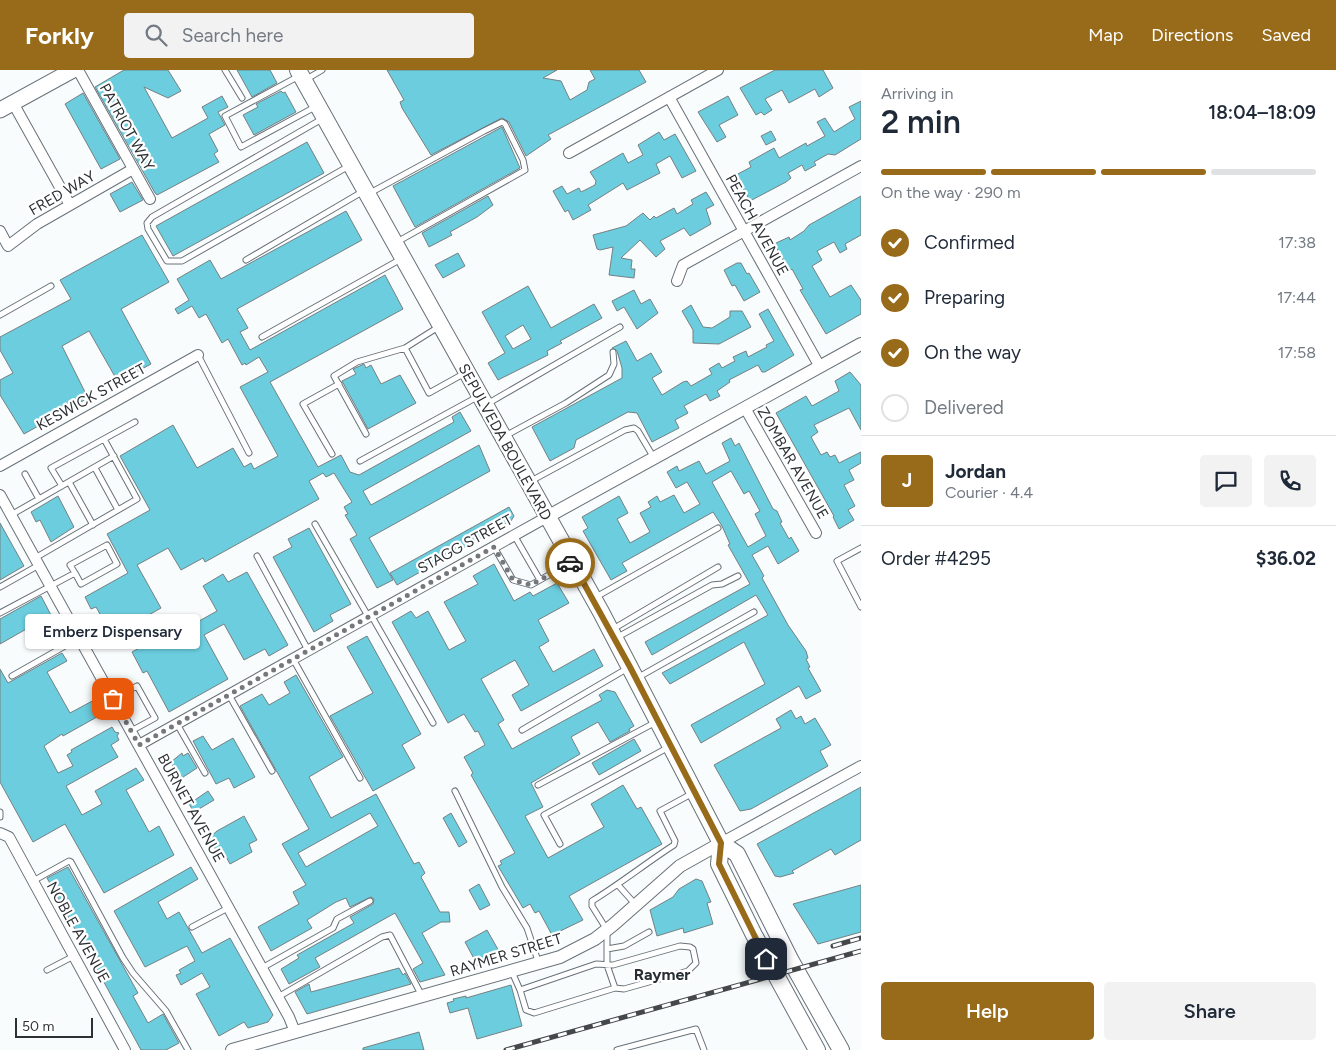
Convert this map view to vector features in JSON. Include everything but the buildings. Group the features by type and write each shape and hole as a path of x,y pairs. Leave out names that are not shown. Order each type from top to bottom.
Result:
{"main road":[{"path":"6,106 73,70"},
{"name":"SEPULVEDA BOULEVARD","path":"301,75 613,635 721,843 737,854 791,961 841,1050"},
{"name":"SEPULVEDA BOULEVARD","path":"721,843 719,864 754,935 817,1050"}],"street":[{"name":"PATRIOT WAY","path":"78,70 150,200"},
{"path":"569,153 718,70"},
{"name":"PEACH AVENUE","path":"669,97 820,367"},
{"path":"6,106 70,205"},
{"path":"677,281 683,266 861,166"},
{"name":"FRED WAY","path":"4,248 37,224 133,169"},
{"path":"0,231 4,248"},
{"name":"STAGG STREET","path":"139,745 514,535 861,344"},
{"name":"KESWICK STREET","path":"0,466 198,354"},
{"name":"ZOMBAR AVENUE","path":"745,408 816,533"},
{"name":"BURNET AVENUE","path":"0,495 278,997 295,1032"},
{"name":"RAYMER STREET","path":"232,1050 512,972 539,964 579,948 607,930 680,866 861,766"},
{"name":"NOBLE AVENUE","path":"0,833 9,837 125,1050"}],"lane":[{"path":"226,70 242,98"},
{"path":"321,111 241,147 226,116 301,75 322,70"},
{"path":"321,111 159,212 147,223 148,229 167,261 182,260 351,165"},
{"path":"246,260 366,192 502,122 505,124 523,160 525,170 262,337"},
{"path":"0,315 51,286"},
{"path":"366,434 334,376 357,362 404,348 440,326"},
{"path":"360,462 482,401 620,327"},
{"path":"404,348 430,393 466,372"},
{"path":"503,438 566,403 609,375 614,364 613,352"},
{"path":"198,354 249,453"},
{"path":"332,454 303,404 339,384"},
{"path":"62,486 51,468 135,422"},
{"path":"528,483 625,430 634,428 654,458"},
{"path":"0,586 93,525 137,499 104,439"},
{"path":"11,515 114,456"},
{"path":"95,468 118,510"},
{"path":"25,474 39,499"},
{"path":"69,482 93,525"},
{"path":"315,524 433,723"},
{"path":"593,599 718,528"},
{"path":"514,535 540,580"},
{"path":"107,545 117,564 81,584 75,572 70,564 107,545"},
{"path":"494,547 513,580 531,585 572,562"},
{"path":"861,548 837,561 861,607"},
{"path":"257,556 308,651"},
{"path":"613,635 718,567"},
{"path":"0,613 75,572"},
{"path":"613,635 712,585 722,584 738,576"},
{"path":"522,730 754,612"},
{"path":"12,676 79,638"},
{"path":"293,659 360,778"},
{"path":"113,699 137,686 155,718 131,731"},
{"path":"229,695 272,771"},
{"path":"538,785 658,720"},
{"path":"177,724 205,773"},
{"path":"560,844 544,815 671,745"},
{"path":"455,790 502,887 526,928 539,964"},
{"path":"615,988 607,965 607,930 592,906 592,901 674,845 676,841 660,811 695,792"},
{"path":"0,812 0,817"},
{"path":"33,881 69,861 71,862 123,958 166,1011 188,1050"},
{"path":"618,885 635,904"},
{"path":"262,968 333,928 337,919 370,901"},
{"path":"192,927 228,908"},
{"path":"607,949 624,946 649,932"},
{"path":"278,997 382,937 390,935 422,997"},
{"path":"512,972 526,1010 534,1013 615,988 624,988 688,971 693,967 695,956 690,947 680,946 613,965 596,964 520,990"},
{"path":"47,970 74,956"},
{"path":"616,1050 696,1029 704,1050"}],"railway":[{"path":"833,946 861,938"},
{"path":"506,1050 861,951"}],"way so far":[{"path":"113,699 139,745 494,547 513,580 531,585 570,563"}],"place":[{"name":"Emberz Dispensary","path":"113,699"}],"district":[{"name":"Raymer","path":"662,974"}],"route":[{"path":"570,563 572,562 601,612 689,778 721,843 719,864 766,959"}]}
